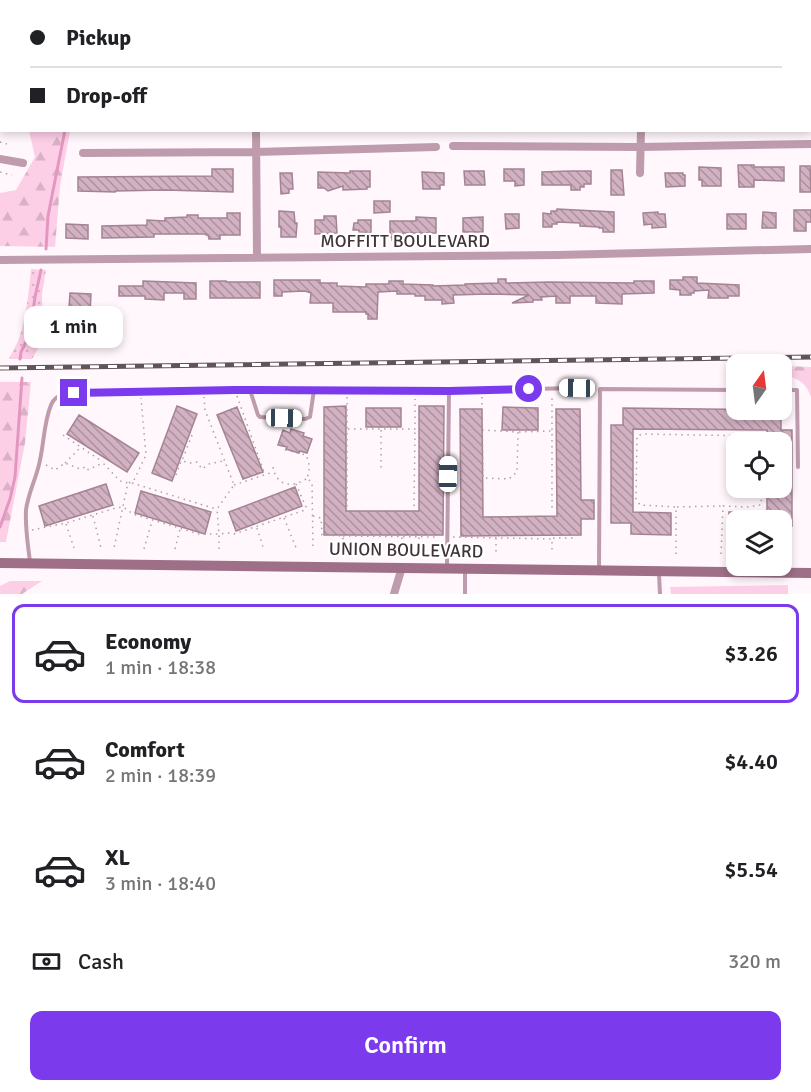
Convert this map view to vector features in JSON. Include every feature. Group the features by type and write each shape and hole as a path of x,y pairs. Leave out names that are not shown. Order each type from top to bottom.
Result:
{"main road":[{"name":"UNION BOULEVARD","path":"0,562 811,573"}],"street":[{"path":"256,132 257,257"},
{"path":"640,173 641,132"},
{"path":"453,146 641,147 811,144"},
{"path":"83,153 256,152 436,147"},
{"path":"0,159 23,164"},
{"name":"MOFFITT BOULEVARD","path":"0,260 558,255 811,249"},
{"path":"394,594 402,567"}],"lane":[{"path":"30,563 26,510 40,463 51,404 57,396 65,393 235,390 482,391 577,388"},
{"path":"599,569 600,389 726,390"},
{"path":"250,390 260,417 305,419 310,417 314,390"},
{"path":"792,390 797,390 798,467"},
{"path":"447,567 449,391"},
{"path":"465,567 465,594"},
{"path":"659,570 660,594"}],"path":[{"path":"0,142 7,144"},
{"path":"0,172 12,175"},
{"path":"552,388 552,508"},
{"path":"235,390 265,475"},
{"path":"347,390 347,507"},
{"path":"414,506 415,390"},
{"path":"204,391 205,410 234,485"},
{"path":"482,391 483,478 509,479 517,472 518,432"},
{"path":"114,548 129,483 134,480 146,455 141,392"},
{"path":"347,429 415,429"},
{"path":"381,429 381,472"},
{"path":"483,430 552,431"},
{"path":"726,436 642,434 638,436 636,499 640,505 746,507 761,506 761,498"},
{"path":"63,435 103,463 120,481 217,509"},
{"path":"176,475 192,435"},
{"path":"40,463 55,470 81,447"},
{"path":"273,467 279,480 283,483 296,484 307,478 309,471 306,455 285,450"},
{"path":"182,460 197,462 202,469 209,464 224,460"},
{"path":"65,463 80,469 85,467 87,470 103,463"},
{"path":"219,549 217,509 234,485 274,472"},
{"path":"307,478 312,483 313,550"},
{"path":"26,531 66,523 123,507 133,514 199,534 234,534 305,510 306,507 296,484"},
{"path":"721,554 723,506"},
{"path":"676,507 676,554"},
{"path":"93,516 101,548"},
{"path":"312,516 321,518 322,535 573,538"},
{"path":"284,518 297,550"},
{"path":"144,549 153,520"},
{"path":"66,523 74,548"},
{"path":"257,527 264,550"},
{"path":"175,549 180,528"},
{"path":"343,536 343,551"},
{"path":"401,551 402,536"},
{"path":"419,536 419,551"},
{"path":"496,537 496,552"},
{"path":"552,538 552,553"}],"green space":[{"path":"29,132 70,132 60,186 55,247 0,246 0,193 16,190 35,157"},
{"path":"31,269 46,270 42,294 43,340 32,359 9,359 19,339 23,324"},
{"path":"792,366 811,367 811,397 809,391 792,378"},
{"path":"0,382 31,382 25,443 6,542 0,542"},
{"path":"10,581 42,581 22,594 0,594 0,586"},
{"path":"788,585 788,594 671,594 670,587"}],"building":[{"path":"738,165 784,167 784,181 754,180 754,187 739,187"},
{"path":"800,166 810,166 811,192 800,192"},
{"path":"699,167 721,168 721,186 702,186 702,180 699,180"},
{"path":"212,169 233,169 233,192 78,191 78,177 212,176"},
{"path":"504,169 524,169 524,185 515,186 515,181 504,181"},
{"path":"611,170 622,170 624,195 611,195"},
{"path":"350,171 370,171 370,187 343,190 343,186 328,191 318,188 318,172 350,173"},
{"path":"464,171 484,171 485,185 465,185"},
{"path":"591,171 591,184 584,184 580,190 571,190 571,185 542,185 542,172"},
{"path":"422,172 444,173 444,185 440,185 440,189 423,189"},
{"path":"280,173 292,173 293,189 289,189 289,193 281,194"},
{"path":"665,173 683,173 685,186 666,187"},
{"path":"374,201 390,201 390,212 374,213"},
{"path":"557,209 614,212 614,232 603,232 603,228 599,227 580,226 580,223 557,222 557,224 552,224 552,227 543,227 543,213 551,214 551,211 557,211"},
{"path":"794,210 811,210 811,222 806,222 806,231 794,231"},
{"path":"279,211 294,212 295,223 297,223 296,237 281,237"},
{"path":"658,212 658,214 665,214 666,227 652,228 652,224 644,225 643,213"},
{"path":"763,212 776,213 776,228 762,228"},
{"path":"227,213 240,213 240,235 220,235 220,239 209,239 206,234 154,234 154,237 102,238 102,226 147,225 147,220 165,221 165,218 187,217 187,215 198,215 198,218 227,218"},
{"path":"505,214 519,214 519,228 506,229"},
{"path":"727,214 746,214 746,229 727,229"},
{"path":"324,216 336,216 337,233 315,234 315,220 324,220"},
{"path":"416,217 436,218 436,233 403,233 402,240 392,240 390,221 416,221"},
{"path":"483,217 483,232 463,232 463,218"},
{"path":"358,220 371,220 371,233 353,230 354,223 358,223"},
{"path":"66,224 88,225 88,239 66,238"},
{"path":"683,277 697,277 697,283 739,285 739,296 708,298 709,290 694,291 691,295 680,295 680,290 670,289 670,280 683,280"},
{"path":"498,279 506,279 506,283 654,281 654,293 622,294 622,304 596,303 596,296 570,296 570,303 556,303 556,296 541,297 542,300 533,300 533,302 512,303 529,295 488,294 453,295 454,303 442,304 442,300 425,300 425,296 415,296 415,294 397,294 397,291 378,292 377,319 368,319 366,312 333,312 333,303 310,303 311,293 305,291 282,292 282,296 274,296 274,280 320,280 320,283 337,283 337,286 366,287 366,284 389,284 389,281 433,286 498,283"},
{"path":"143,281 196,283 196,299 184,299 184,293 164,293 164,300 145,299 145,296 119,296 119,286 143,286"},
{"path":"210,281 260,282 260,298 210,298"},
{"path":"70,293 91,294 90,314 79,313 79,308 69,308"},
{"path":"177,406 197,414 172,481 152,473"},
{"path":"346,406 346,511 419,511 419,406 444,406 443,535 324,535 324,407"},
{"path":"237,407 263,472 243,479 217,415"},
{"path":"503,407 538,408 538,430 502,430"},
{"path":"366,408 401,408 401,427 366,427"},
{"path":"623,408 726,409 726,420 781,420 781,430 792,430 792,432 633,429 633,512 671,513 671,535 631,534 631,523 611,523 611,425 623,425"},
{"path":"460,409 482,409 483,517 557,516 556,409 580,409 581,500 594,500 594,519 581,519 581,535 461,536"},
{"path":"79,415 139,453 127,472 67,434"},
{"path":"291,429 304,433 303,436 312,439 307,453 300,451 299,453 278,445 283,430 290,433"},
{"path":"106,484 113,505 45,526 39,506"},
{"path":"295,487 302,506 236,531 229,512"},
{"path":"141,491 211,512 205,534 135,513"},
{"path":"767,498 792,498 792,510 767,510"}],"waterway":[{"path":"46,249 48,216 65,132"},
{"path":"20,359 30,334 41,270"},
{"path":"0,527 15,477 22,378"}],"railway":[{"path":"0,368 811,357"}],"route":[{"path":"74,393 529,389"}]}
